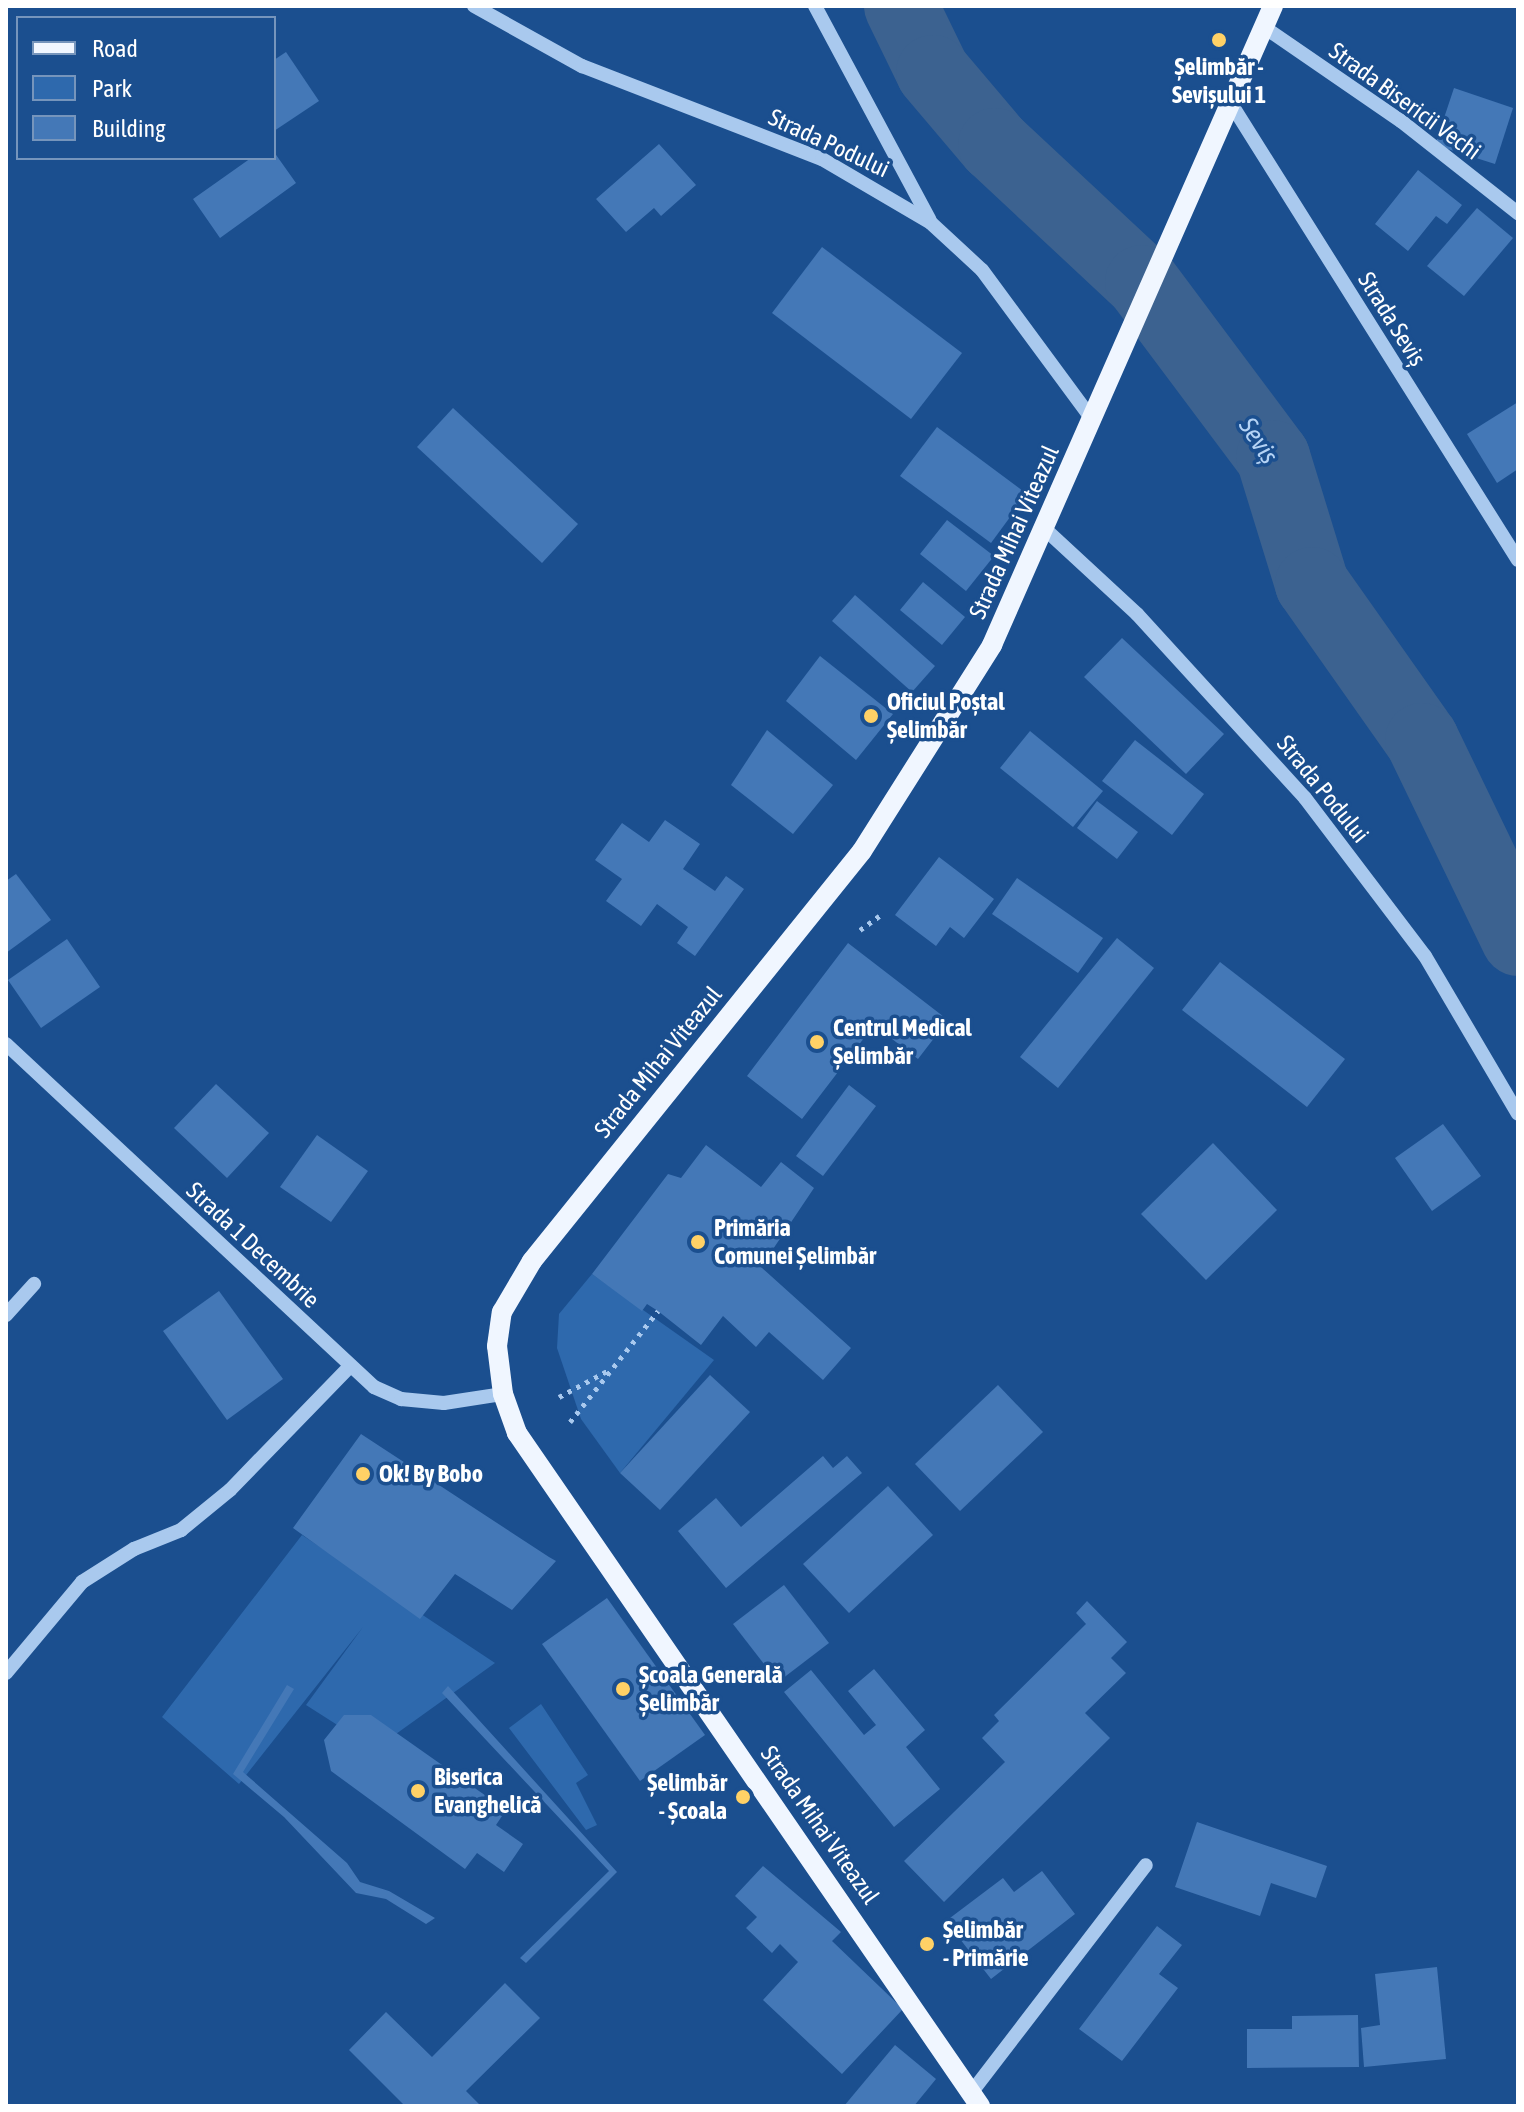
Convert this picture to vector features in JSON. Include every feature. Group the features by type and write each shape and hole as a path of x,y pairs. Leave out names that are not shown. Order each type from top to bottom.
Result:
{"main road":[{"name":"Strada Mihai Viteazul","path":"976,2100 525,1444 503,1394 497,1346 514,1287 862,851 992,645 1046,530 1116,358 1273,6"}],"street":[{"name":"Strada Podului","path":"474,6 582,66 822,159 931,223 982,270 1092,419"},
{"path":"815,6 931,223"},
{"name":"Strada Bisericii Vechi","path":"1264,27 1401,121 1518,213"},
{"name":"Strada Seviș","path":"1230,102 1518,560"},
{"name":"Strada Podului","path":"1046,530 1137,614 1305,798 1425,956 1518,1114"},
{"name":"Strada 1 Decembrie","path":"6,1044 374,1387 401,1399 444,1403 503,1394"},
{"path":"6,1315 34,1284"},
{"path":"6,1673 82,1582 134,1549 181,1530 230,1490 350,1366"},
{"path":"976,2100 1146,1865"}],"path":[{"path":"860,930 879,916"},
{"path":"570,1422 658,1311"},
{"path":"559,1397 613,1367"}],"green space":[{"path":"592,1274 714,1360 620,1473 581,1419 557,1348 559,1314"},
{"path":"302,1535 495,1663 375,1749 306,1705 363,1627 239,1784 162,1717"},
{"path":"541,1704 588,1775 576,1783 597,1825 586,1830 509,1728"}],"building":[{"path":"286,52 319,101 276,130 276,59"},
{"path":"1454,88 1513,108 1495,164 1435,145"},
{"path":"659,144 696,185 661,216 654,208 626,232 596,199"},
{"path":"276,155 296,183 220,238 193,199 248,160 276,160"},
{"path":"1418,170 1462,205 1447,224 1436,216 1408,251 1375,224"},
{"path":"1477,208 1513,238 1464,296 1427,266"},
{"path":"822,247 962,353 911,419 772,313"},
{"path":"1518,402 1518,469 1497,483 1467,434"},
{"path":"453,408 578,524 542,563 417,447"},
{"path":"937,427 1027,494 991,543 900,476"},
{"path":"947,520 994,556 966,591 920,554"},
{"path":"923,582 965,617 942,645 900,610"},
{"path":"855,595 935,666 912,692 832,621"},
{"path":"1122,638 1224,734 1186,774 1084,677"},
{"path":"820,656 893,714 856,760 786,701"},
{"path":"767,730 833,785 793,834 731,785"},
{"path":"1030,731 1103,791 1073,827 1000,768"},
{"path":"1135,740 1204,794 1172,835 1102,781"},
{"path":"1097,801 1138,832 1117,859 1077,828"},
{"path":"665,820 700,844 683,869 715,891 726,876 744,889 695,956 677,943 688,927 657,904 641,926 606,901 622,879 595,860 622,823 649,842"},
{"path":"939,857 994,899 964,938 950,927 936,946 895,915"},
{"path":"16,874 51,920 6,953 6,881"},
{"path":"1017,878 1103,938 1078,973 992,914"},
{"path":"1117,938 1154,968 1058,1088 1020,1057"},
{"path":"67,939 100,987 41,1028 8,980"},
{"name":"Centrul Medical Șelimbăr","path":"848,943 948,1020 918,1059 874,1025 802,1119 747,1076"},
{"path":"1220,962 1345,1059 1307,1107 1182,1010"},
{"path":"216,1084 269,1133 227,1178 174,1128"},
{"path":"849,1085 876,1106 823,1176 796,1156"},
{"path":"1443,1124 1481,1176 1432,1211 1395,1158"},
{"path":"317,1135 368,1171 331,1222 280,1187"},
{"path":"1213,1143 1277,1210 1206,1280 1141,1214"},
{"name":"Primăria Comunei Șelimbăr","path":"706,1145 761,1187 781,1162 814,1188 761,1267 851,1348 823,1380 769,1332 756,1347 723,1316 701,1345 658,1311 647,1304 642,1311 592,1274 668,1174 681,1178"},
{"path":"219,1291 283,1379 227,1420 163,1331"},
{"path":"710,1375 750,1412 660,1510 620,1473"},
{"path":"998,1385 1043,1432 960,1511 915,1464"},
{"path":"361,1434 556,1561 512,1610 455,1574 420,1619 293,1528"},
{"path":"823,1456 833,1468 847,1456 862,1473 726,1588 678,1531 716,1498 741,1527"},
{"path":"888,1486 933,1535 849,1613 803,1564"},
{"path":"784,1585 829,1643 778,1682 733,1624"},
{"name":"Școala Generală Șelimbăr","path":"607,1598 705,1735 640,1781 542,1644"},
{"path":"1087,1601 1127,1642 1111,1658 1126,1673 1085,1713 1110,1738 944,1902 904,1861 1005,1762 982,1738 999,1721 994,1715 1086,1624 1076,1613"},
{"path":"874,1669 925,1730 906,1747 940,1789 894,1827 784,1692 811,1670 864,1735 876,1725 848,1691"},
{"path":"287,1685 294,1689 243,1772 347,1863 360,1882 389,1891 435,1918 426,1924 386,1899 356,1893 284,1817 233,1774"},
{"path":"448,1686 617,1872 526,1963 520,1958 609,1871 442,1693"},
{"name":"Biserica Evanghelică","path":"344,1715 371,1715 506,1810 496,1825 523,1844 504,1872 477,1853 465,1869 331,1771 324,1740"},
{"path":"1197,1822 1327,1866 1316,1898 1271,1883 1260,1916 1175,1887"},
{"path":"763,1866 841,1932 832,1941 903,2009 842,2074 763,2000 798,1962 780,1944 772,1953 746,1928 757,1917 735,1896"},
{"path":"1042,1871 1075,1914 991,1979 946,1921 1003,1878 1014,1892"},
{"path":"1157,1926 1182,1945 1159,1974 1178,1988 1122,2061 1079,2029"},
{"path":"1437,1967 1446,2059 1364,2067 1361,2028 1380,2025 1375,1974"},
{"path":"505,1983 540,2018 466,2091 481,2106 405,2106 349,2050 386,2012 432,2057"},
{"path":"1358,2015 1359,2067 1247,2068 1247,2029 1292,2029 1292,2016"},
{"path":"895,2045 936,2079 914,2106 844,2106"}],"waterway":[{"name":"Seviș","path":"901,6 933,72 995,145 1142,282 1273,457 1312,584 1422,740 1518,939"}],"place":[{"name":"Șelimbăr - Sevișului 1","path":"1219,40"},
{"name":"Oficiul Poștal Șelimbăr","path":"871,716"},
{"name":"Centrul Medical Șelimbăr","path":"817,1042"},
{"name":"Primăria Comunei Șelimbăr","path":"698,1242"},
{"name":"Ok! By Bobo","path":"363,1474"},
{"name":"Școala Generală Șelimbăr","path":"623,1689"},
{"name":"Biserica Evanghelică","path":"418,1791"},
{"name":"Șelimbăr - Școala","path":"743,1797"},
{"name":"Șelimbăr - Primărie","path":"927,1944"}]}
